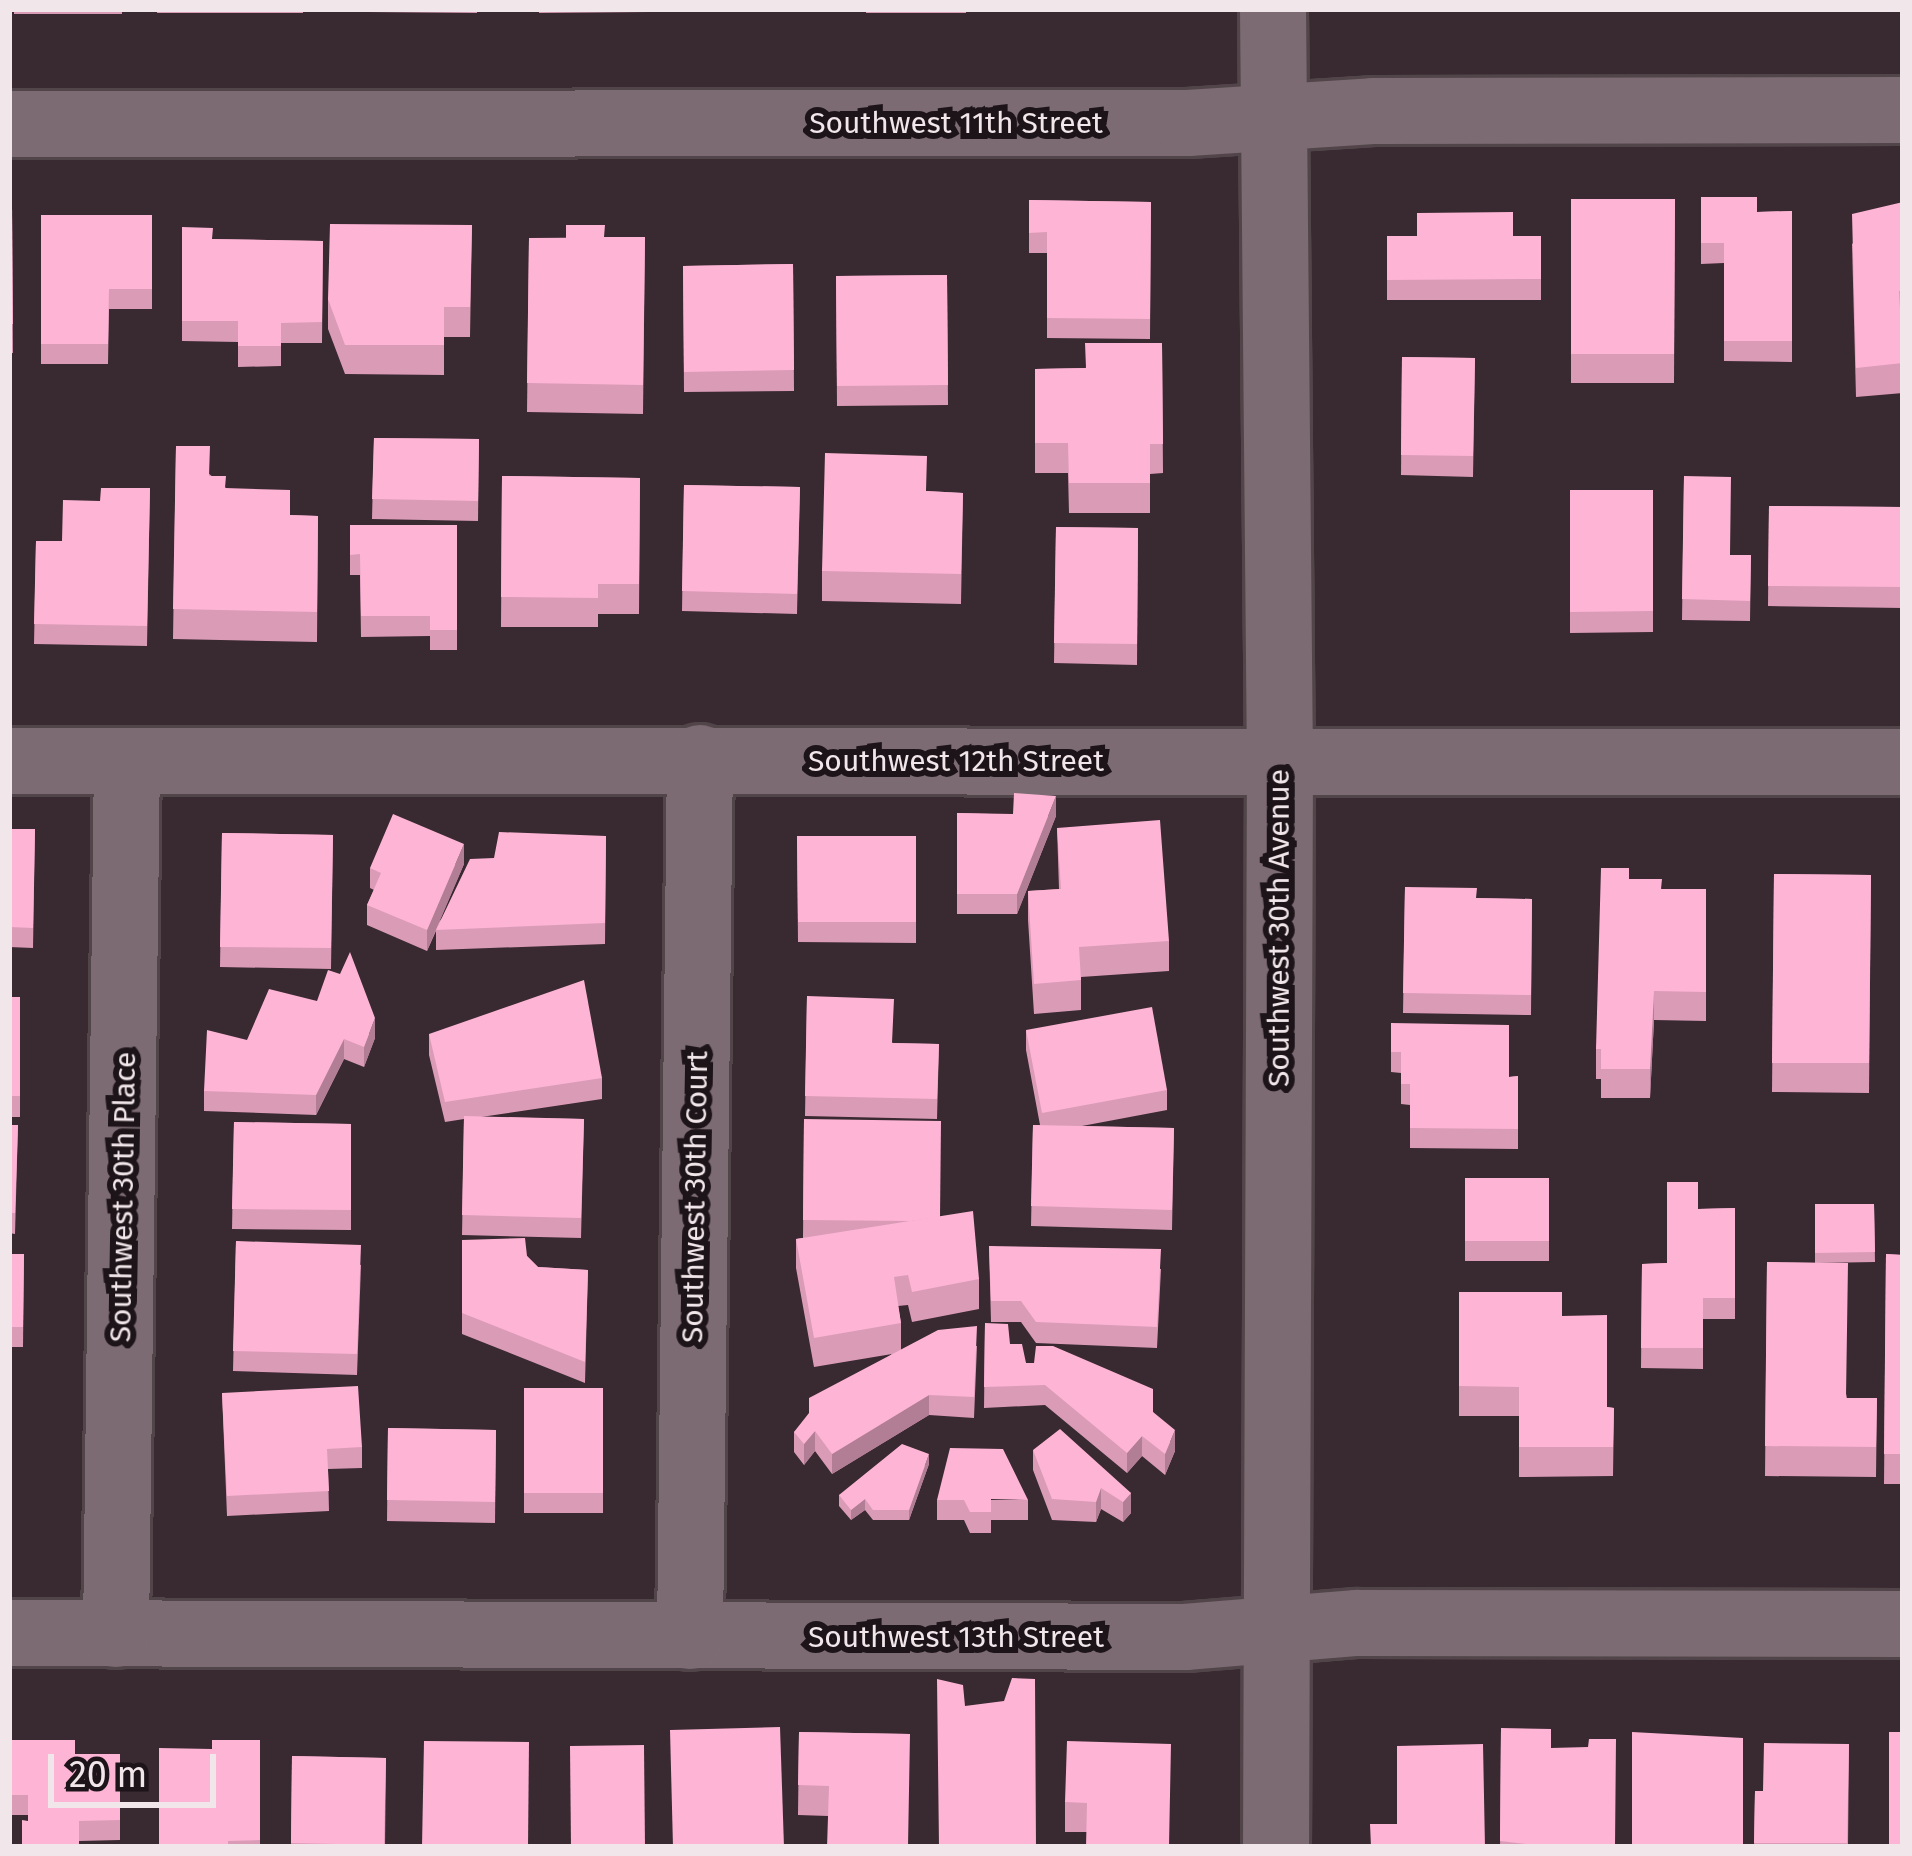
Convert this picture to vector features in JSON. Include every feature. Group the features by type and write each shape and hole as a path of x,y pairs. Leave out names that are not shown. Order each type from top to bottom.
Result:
{"street":[{"name":"Southwest 30th Avenue","path":"1273,9 1280,763 1276,1847"},
{"name":"Southwest 11th Street","path":"9,124 1188,123 1373,111 1903,110"},
{"name":"Southwest 30th Court","path":"690,1636 700,758"},
{"name":"Southwest 12th Street","path":"9,760 1903,762"},
{"name":"Southwest 30th Place","path":"116,1634 127,760"},
{"name":"Southwest 13th Street","path":"9,1633 1185,1637 1357,1623 1903,1624"}],"building":[{"path":"1701,197 1757,197 1757,212 1792,211 1792,341 1724,341 1724,243 1701,243"},
{"path":"1571,199 1675,199 1674,354 1571,354"},
{"path":"1029,200 1151,202 1150,319 1047,318 1047,232 1029,233"},
{"path":"1903,202 1903,291 1899,291 1903,363 1856,368 1852,214"},
{"path":"12,206 13,324 9,324"},
{"path":"1513,212 1513,236 1541,236 1541,279 1387,280 1387,236 1417,236 1417,213"},
{"path":"41,215 152,215 152,289 109,289 108,344 41,344"},
{"path":"330,224 472,225 470,307 444,307 444,345 345,345 328,299"},
{"path":"566,225 605,225 604,237 645,237 643,385 527,383 529,238 566,238"},
{"path":"182,227 213,228 212,239 323,241 322,322 281,323 281,346 238,346 238,321 182,321"},
{"path":"793,264 794,370 684,372 683,266"},
{"path":"947,275 948,385 837,386 836,276"},
{"path":"1085,343 1162,343 1163,444 1150,444 1150,483 1069,483 1068,443 1035,443 1035,369 1086,368"},
{"path":"1402,357 1475,358 1473,456 1401,455"},
{"path":"374,438 479,439 478,501 372,499"},
{"path":"176,446 210,446 209,476 226,476 225,488 290,490 290,515 318,516 317,612 173,609"},
{"path":"825,453 927,456 926,491 963,493 961,574 822,571"},
{"path":"502,476 640,478 639,584 598,584 598,598 501,597"},
{"path":"1684,476 1731,477 1730,555 1751,555 1750,601 1682,599"},
{"path":"684,485 800,487 797,594 682,591"},
{"path":"101,488 150,488 147,626 34,624 36,541 62,541 63,500 100,501"},
{"path":"1570,490 1653,490 1653,611 1570,612"},
{"path":"1769,506 1903,507 1903,587 1768,586"},
{"path":"350,525 457,525 457,630 430,630 430,616 361,616 360,554 350,555"},
{"path":"1056,527 1138,528 1137,644 1054,643"},
{"path":"1014,793 1056,796 1017,894 957,894 957,813 1013,814"},
{"path":"393,814 464,844 427,930 367,905 381,873 370,868"},
{"path":"1160,820 1169,941 1079,947 1081,980 1034,984 1028,891 1061,889 1057,828"},
{"path":"9,829 35,829 33,928 9,927"},
{"path":"499,832 606,836 605,923 436,930 470,859 494,858"},
{"path":"222,833 333,835 331,948 220,947"},
{"path":"797,836 916,836 916,922 798,922"},
{"path":"1601,868 1629,868 1629,879 1662,879 1661,889 1706,889 1706,992 1654,991 1650,1069 1601,1069 1601,1049 1596,1049"},
{"path":"1774,874 1871,875 1869,1063 1772,1063"},
{"path":"1405,887 1477,888 1476,898 1532,899 1531,995 1403,993"},
{"path":"350,952 375,1018 364,1047 344,1039 316,1095 204,1091 207,1030 247,1040 269,989 317,1001 328,970 340,974"},
{"path":"584,980 602,1078 445,1102 429,1034"},
{"path":"807,996 894,999 892,1043 939,1044 937,1099 805,1096"},
{"path":"9,997 20,997 20,1096 9,1096"},
{"path":"1152,1007 1167,1090 1042,1113 1026,1030"},
{"path":"1391,1023 1509,1025 1509,1077 1518,1076 1518,1129 1410,1128 1410,1084 1401,1084 1401,1052 1391,1052"},
{"path":"464,1116 584,1119 581,1218 462,1215"},
{"path":"804,1119 941,1121 940,1217 803,1220"},
{"path":"234,1122 351,1124 351,1210 232,1209"},
{"path":"9,1125 18,1125 15,1213 9,1213"},
{"path":"1033,1125 1174,1128 1172,1210 1031,1206"},
{"path":"1465,1178 1549,1178 1549,1241 1465,1241"},
{"path":"1667,1182 1698,1182 1698,1209 1735,1208 1735,1298 1703,1298 1703,1348 1641,1348 1642,1264 1667,1263"},
{"path":"1815,1204 1874,1204 1875,1252 1815,1253"},
{"path":"973,1211 979,1279 912,1292 908,1275 894,1277 901,1323 814,1338 796,1239"},
{"path":"525,1238 527,1256 538,1267 588,1270 585,1362 462,1313 462,1240"},
{"path":"236,1241 361,1245 357,1354 233,1351"},
{"path":"989,1246 1161,1249 1157,1327 1036,1322 1021,1301 991,1301"},
{"path":"9,1254 24,1254 23,1327 9,1327"},
{"path":"1886,1254 1903,1255 1903,1454 1884,1454"},
{"path":"1767,1262 1848,1263 1846,1398 1877,1398 1876,1447 1765,1446"},
{"path":"1459,1292 1562,1292 1562,1316 1607,1315 1607,1407 1614,1408 1613,1447 1519,1447 1519,1387 1459,1386"},
{"path":"985,1323 1008,1324 1010,1344 1022,1344 1026,1363 1034,1363 1036,1346 1053,1346 1153,1389 1153,1412 1175,1430 1165,1454 1142,1436 1127,1453 1045,1385 984,1387"},
{"path":"977,1326 974,1397 929,1395 832,1454 815,1431 804,1444 794,1432 809,1413 809,1398 938,1330"},
{"path":"358,1386 362,1447 327,1449 329,1491 227,1496 222,1393"},
{"path":"524,1388 603,1388 603,1493 524,1493"},
{"path":"388,1428 496,1430 495,1502 387,1500"},
{"path":"1060,1429 1131,1493 1123,1502 1101,1488 1096,1502 1052,1499 1033,1450"},
{"path":"902,1444 929,1454 909,1510 873,1510 865,1499 851,1510 839,1495"},
{"path":"950,1448 1003,1449 1028,1500 991,1499 991,1512 970,1512 964,1500 937,1500"},
{"path":"1012,1678 1035,1679 1036,1847 939,1847 937,1679 963,1685 965,1706 1004,1701"},
{"path":"780,1727 784,1847 673,1847 670,1730"},
{"path":"1501,1728 1551,1729 1551,1748 1588,1747 1589,1739 1616,1739 1615,1847 1500,1841"},
{"path":"799,1732 910,1734 908,1847 827,1847 829,1786 798,1785"},
{"path":"1632,1732 1743,1738 1743,1847 1632,1847"},
{"path":"1889,1732 1903,1732 1903,1847 1889,1847"},
{"path":"9,1740 75,1740 75,1754 120,1754 120,1820 79,1821 79,1847 22,1847 28,1795 9,1795"},
{"path":"212,1740 260,1740 260,1840 228,1841 228,1847 159,1847 159,1748 212,1749"},
{"path":"424,1741 529,1742 528,1847 422,1847"},
{"path":"1067,1741 1171,1744 1169,1847 1086,1847 1087,1803 1065,1802"},
{"path":"1764,1743 1849,1744 1847,1843 1754,1843 1755,1791 1763,1791"},
{"path":"1483,1744 1485,1847 1371,1847 1370,1824 1397,1824 1397,1746"},
{"path":"644,1745 645,1847 571,1847 570,1746"},
{"path":"292,1756 386,1758 384,1845 291,1843"}]}
